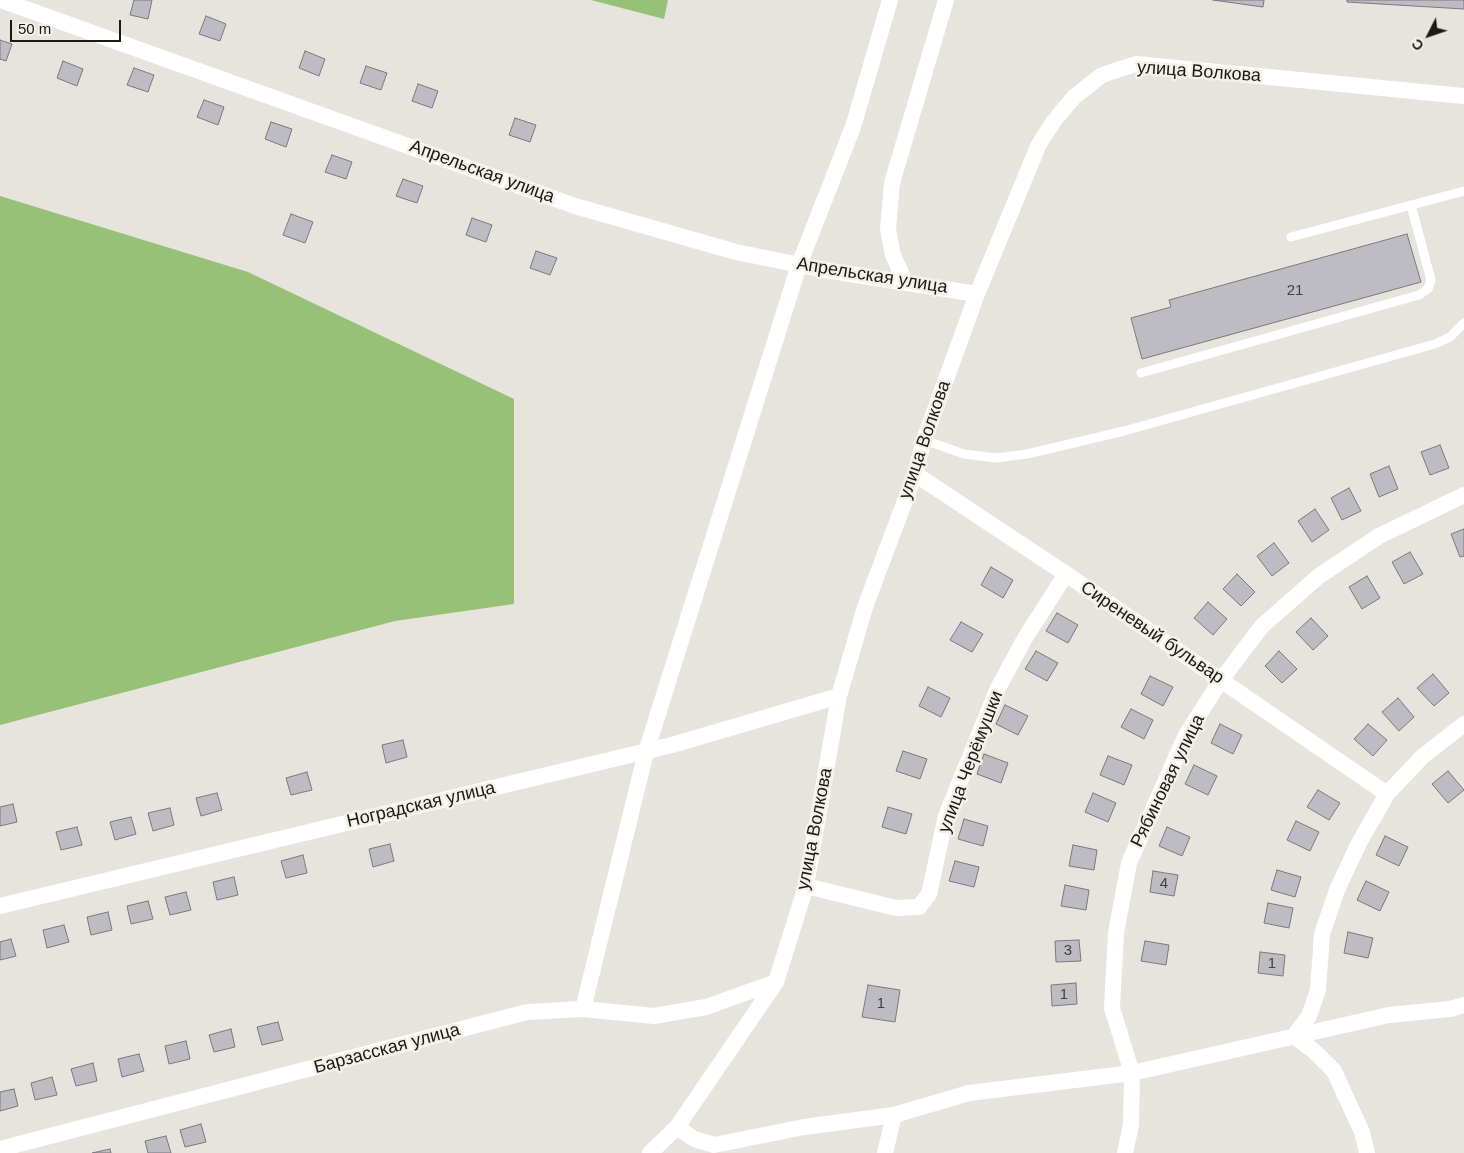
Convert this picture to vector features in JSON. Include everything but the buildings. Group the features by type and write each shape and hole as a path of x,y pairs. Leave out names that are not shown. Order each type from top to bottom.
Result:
{"street":[{"name":"Апрельская улица","path":"1,0 575,206 736,252 799,265 977,294"},
{"path":"583,1009 646,752 799,265 853,128 890,0"},
{"path":"905,282 893,255 888,230 892,183 946,0"},
{"name":"улица Волкова","path":"650,1153 677,1127 776,982 806,886 839,696 865,607 915,474 924,440 977,294 1039,144 1074,97 1102,74 1136,64 1464,96"},
{"name":"Сиреневый бульвар","path":"915,474 1066,574 1387,794"},
{"name":"Рябиновая улица","path":"1125,1153 1131,1125 1132,1073 1112,1008 1116,933 1129,863 1186,735 1221,680 1262,626 1319,576 1379,536 1464,495"},
{"name":"улица Черёмушки","path":"806,886 896,908 919,908 929,894 946,816 997,690 1025,638 1066,574"},
{"name":"Ноградская улица","path":"0,906 646,752 839,696"},
{"path":"1294,1036 1310,1016 1318,990 1322,934 1337,890 1359,843 1387,794 1422,757 1464,724"},
{"name":"Барзасская улица","path":"0,1149 528,1012 583,1009 654,1016 706,1007 776,982"},
{"path":"677,1127 694,1139 714,1145 804,1127 894,1115 969,1093 1132,1073 1389,1016 1450,1010 1464,1006"},
{"path":"1294,1036 1314,1051 1334,1071 1362,1132 1367,1153"},
{"path":"885,1153 894,1115"}],"lane":[{"path":"1291,237 1464,191"},
{"path":"1140,373 1419,295 1428,289 1431,280 1412,205"},
{"path":"924,440 964,454 996,458 1027,454 1124,431 1435,344 1450,337 1464,323"}],"green space":[{"path":"591,0 668,0 664,19"},
{"path":"0,196 248,272 514,399 514,604 395,621 0,725"}]}
